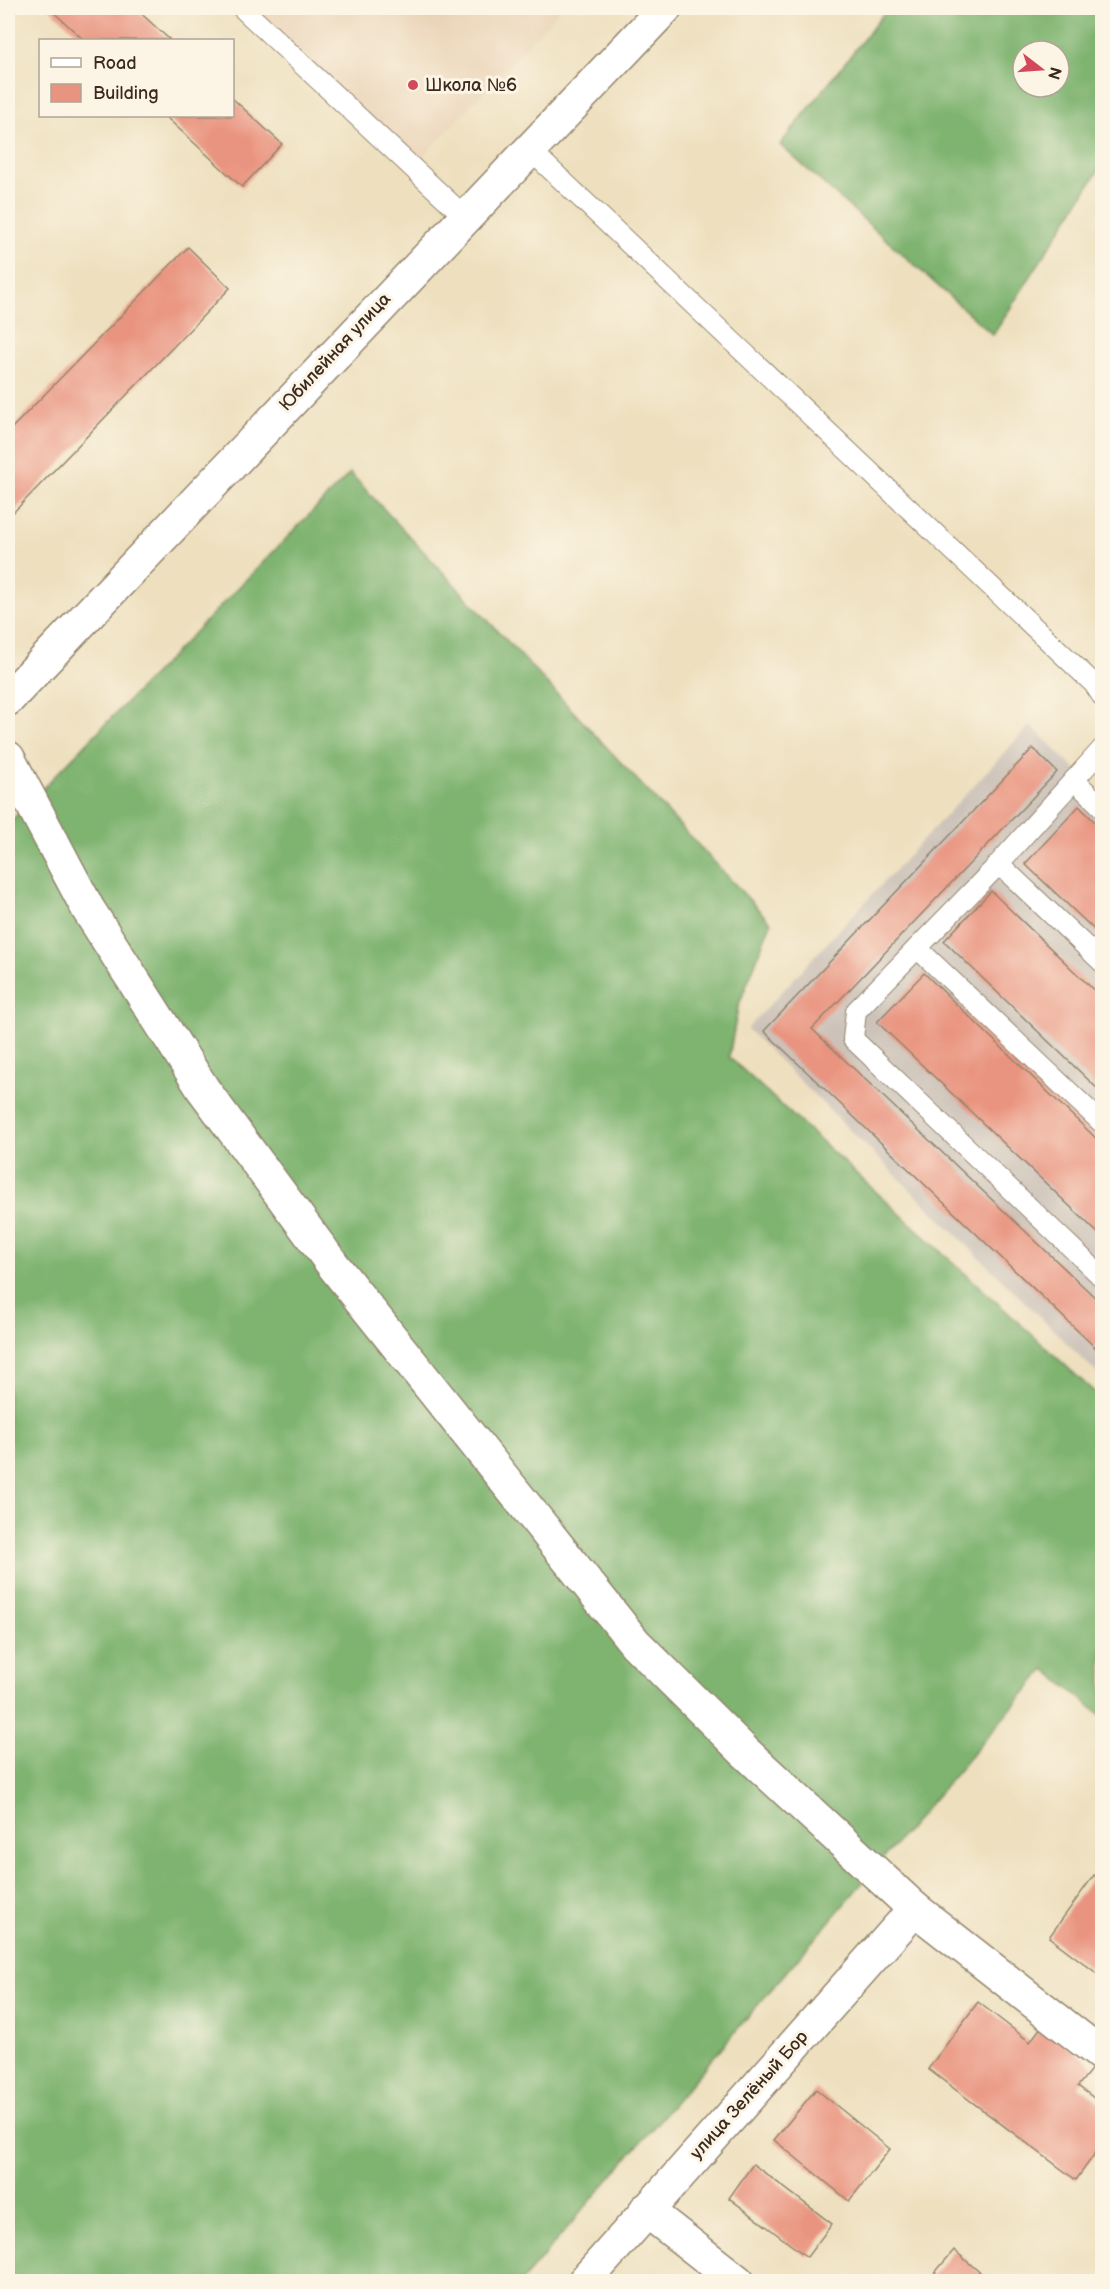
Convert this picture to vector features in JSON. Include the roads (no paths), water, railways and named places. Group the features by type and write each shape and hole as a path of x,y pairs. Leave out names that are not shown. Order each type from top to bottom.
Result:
{"street":[{"name":"Юбилейная улица","path":"8,699 528,148 665,8"},
{"path":"8,758 88,909 203,1089 333,1265 635,1643 744,1751 915,1910 1102,2055"},
{"name":"улица Зелёный Бор","path":"584,2282 915,1910"},
{"path":"646,2210 738,2282"}],"lane":[{"path":"242,8 464,216"},
{"path":"528,148 1094,684 1102,696"},
{"path":"1102,749 999,864 856,1011 853,1039 1102,1277"},
{"path":"1074,780 1102,807"},
{"path":"999,864 1102,962"},
{"path":"917,948 1102,1123"}],"place":[{"name":"Школа №6","path":"413,85"}]}
